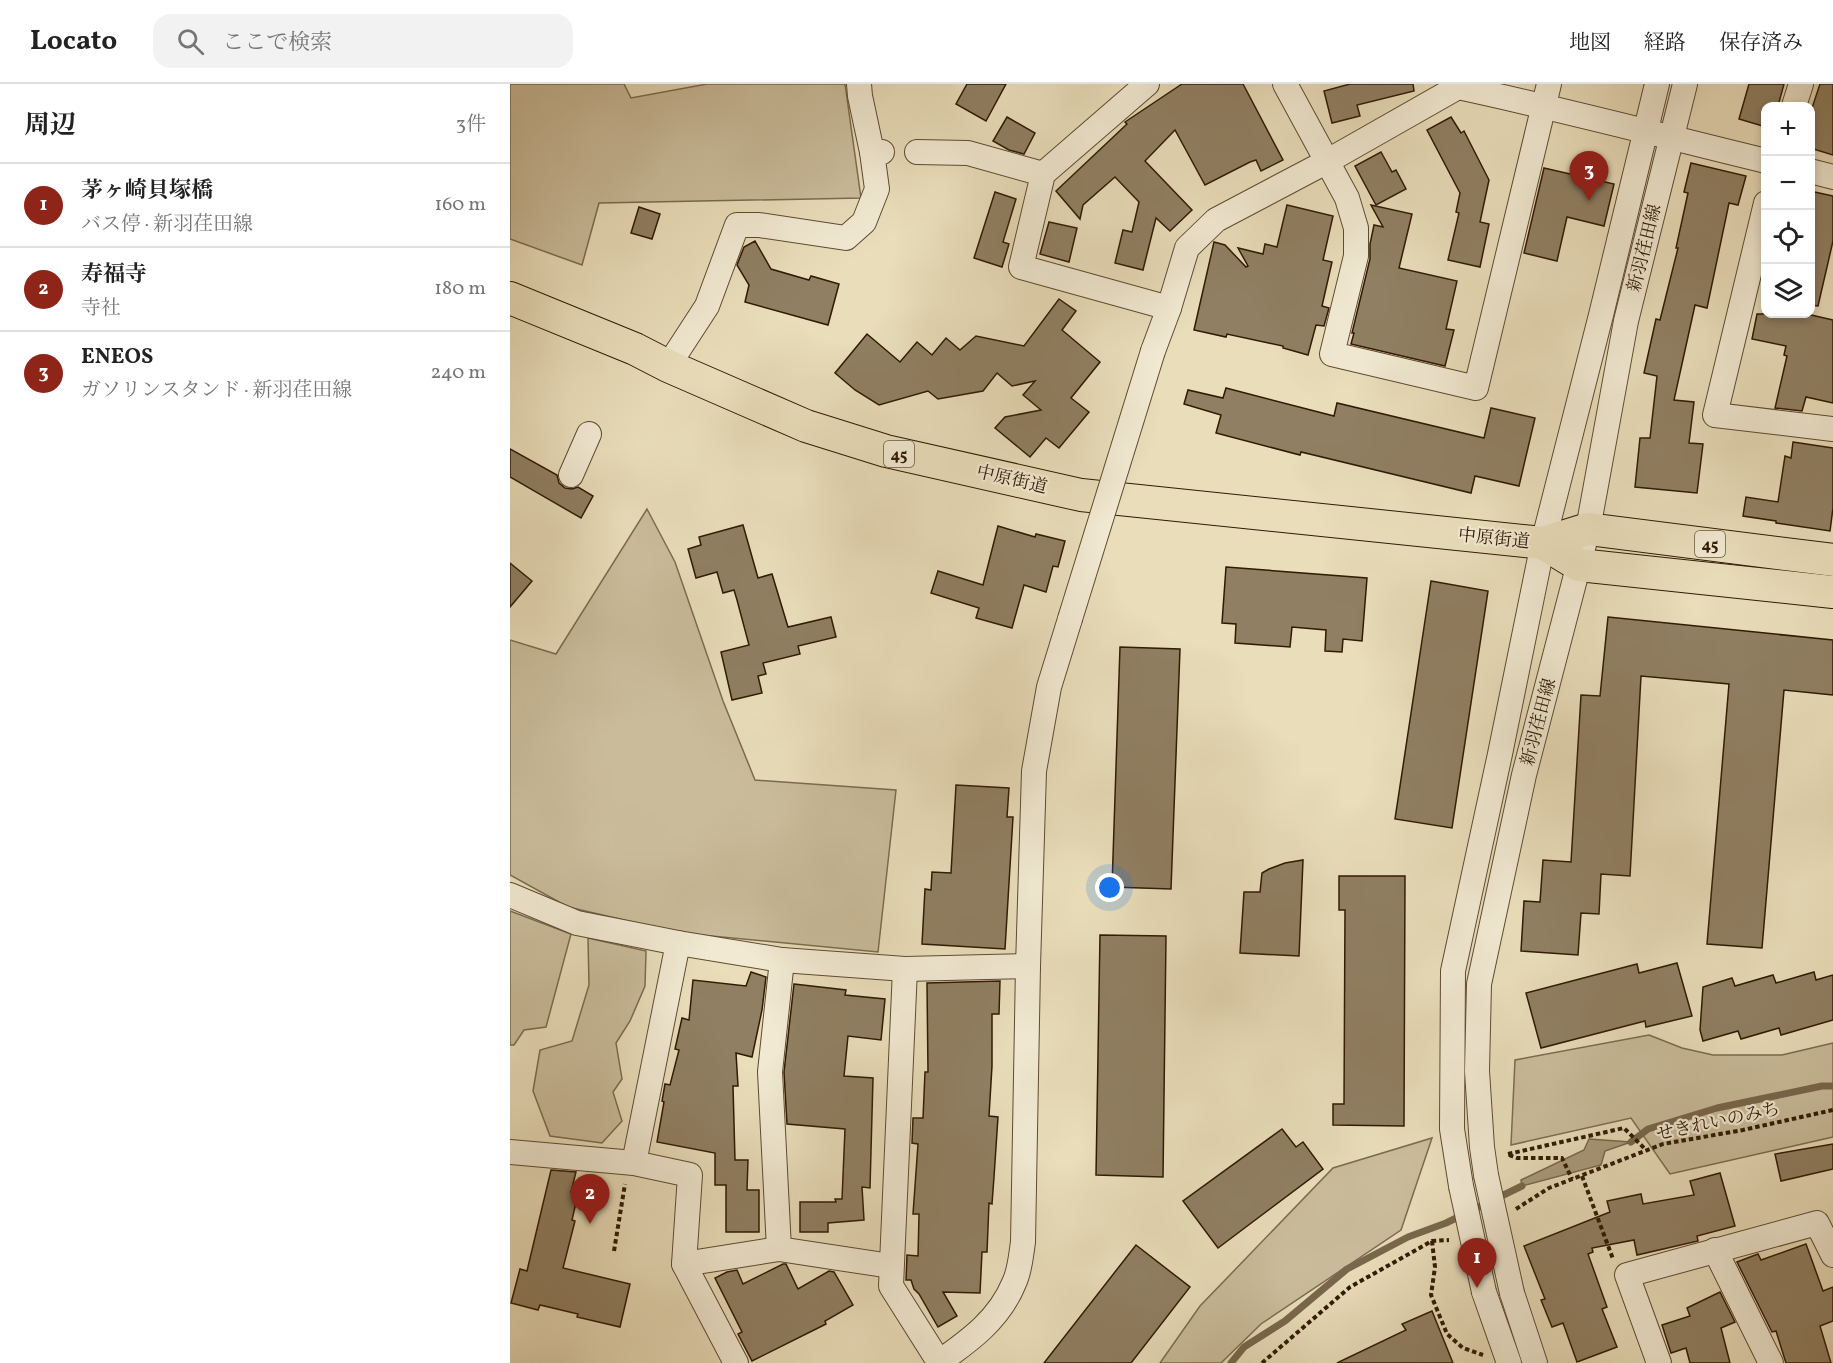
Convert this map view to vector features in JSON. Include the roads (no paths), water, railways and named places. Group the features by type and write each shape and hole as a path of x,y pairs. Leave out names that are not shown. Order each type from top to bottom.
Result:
{"main road":[{"name":"中原街道","path":"510,298 635,349 668,366 806,426 886,451 1081,495 1542,543 1588,529 1833,560"},
{"name":"中原街道","path":"1542,543 1579,565 1833,592"}],"street":[{"path":"668,366 707,306 737,225 759,225 846,238 864,222 878,189 877,152 859,84"},
{"path":"1147,84 1043,174 1021,267 1169,308"},
{"path":"1285,84 1347,198 1356,228 1356,256 1332,354 1476,388 1547,95"},
{"name":"新羽荏田線","path":"1507,1358 1484,1292 1461,1186 1452,1129 1453,971 1500,754 1542,543 1657,84"},
{"name":"新羽荏田線","path":"1534,1363 1512,1293 1486,1175 1477,1071 1479,984 1524,775 1588,529 1626,321 1685,84"},
{"path":"1795,102 1802,84"},
{"path":"905,969 891,1286 939,1363 985,1328 1000,1310 1015,1282 1023,1242 1034,771 1049,687 1187,248 1216,220 1326,162 1457,85 1547,95 1645,132 1761,159"},
{"path":"917,152 968,153 1043,174"},
{"path":"1815,172 1833,177"},
{"path":"1764,210 1715,415 1833,429"},
{"path":"571,475 589,434"},
{"path":"510,895 577,922 678,943 782,960 905,969 1028,966"},
{"path":"631,1163 678,943"},
{"path":"779,1249 770,1072 782,960"},
{"path":"510,1152 631,1163 690,1175 684,1264 736,1363"},
{"path":"1659,1363 1627,1275 1817,1223 1833,1255"},
{"path":"684,1264 779,1249 891,1266"},
{"path":"1715,1250 1771,1363"}],"waterway":[{"path":"1631,1142 1648,1129 1717,1108 1822,1086 1833,1086"},
{"path":"1231,1363 1244,1347 1285,1321 1347,1269 1408,1237 1446,1223 1522,1186"}],"place":[{"name":"ENEOS","path":"1589,201"},
{"name":"寿福寺","path":"590,1224"},
{"name":"茅ヶ崎貝塚橋","path":"1477,1288"}]}
